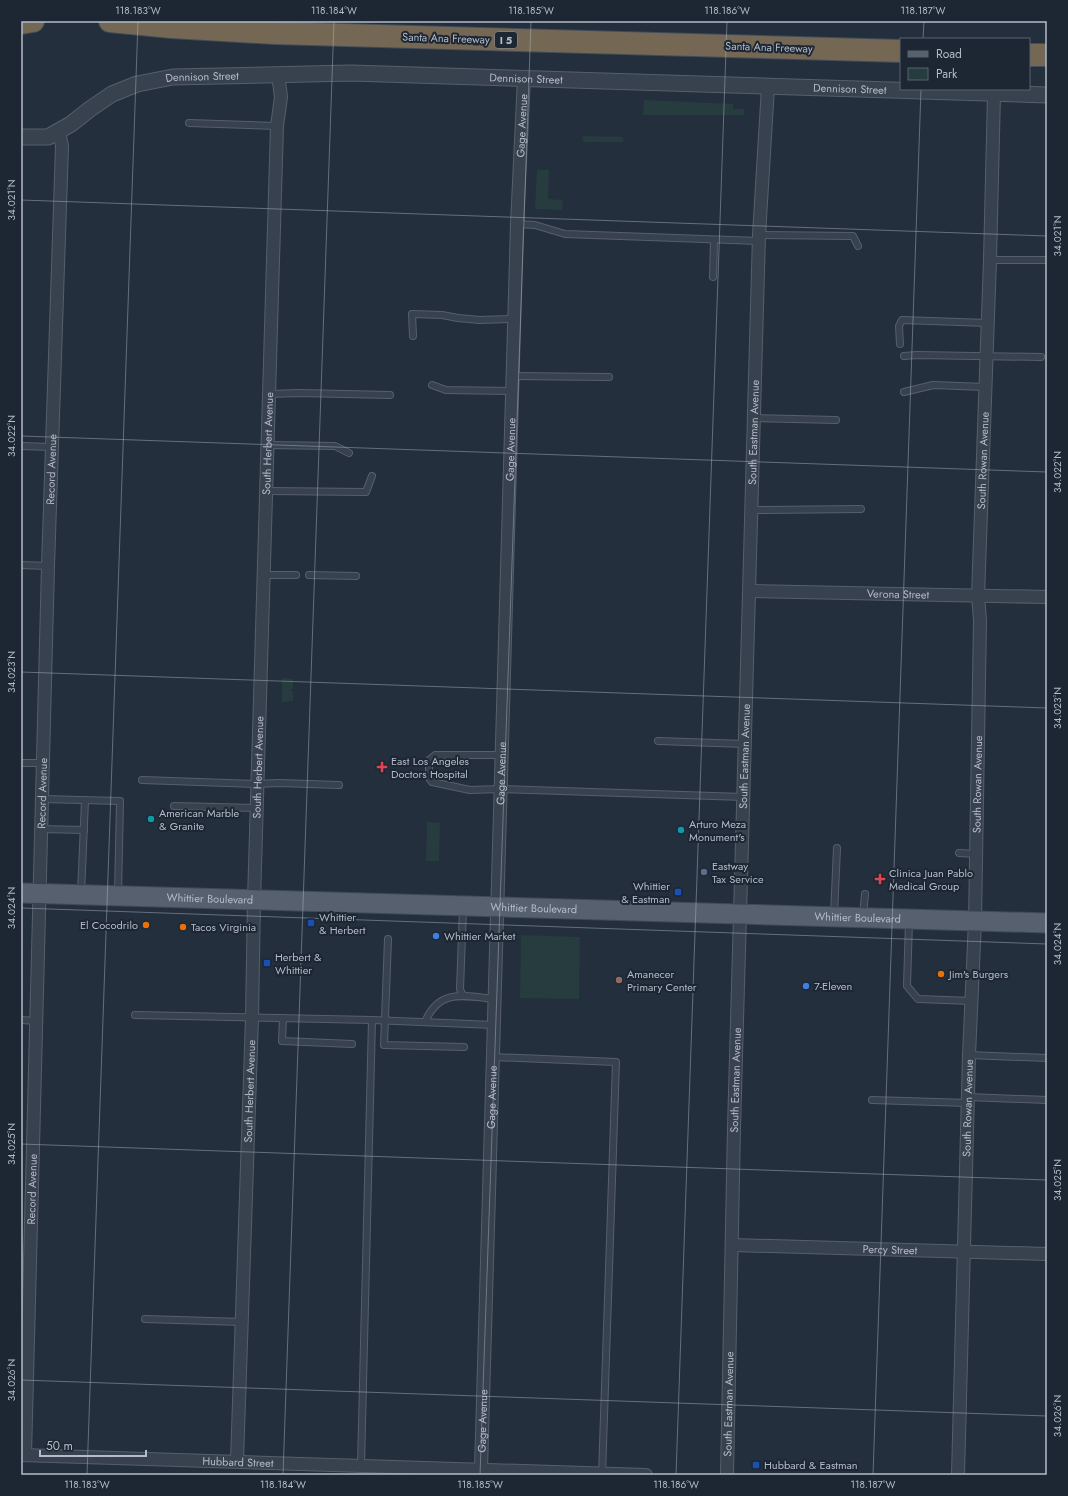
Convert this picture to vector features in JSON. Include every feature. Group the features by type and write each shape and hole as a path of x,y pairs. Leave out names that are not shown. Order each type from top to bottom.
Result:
{"highway":[{"path":"21,23 33,21"},
{"name":"Santa Ana Freeway","path":"110,21 172,27 275,33 900,51"},
{"path":"1030,55 1047,55"}],"main road":[{"name":"Whittier Boulevard","path":"21,893 1047,923"}],"street":[{"name":"Dennison Street","path":"21,137 48,137 59,132 111,95 137,84 173,76 351,73 1047,95"},
{"name":"South Herbert Avenue","path":"238,1461 277,126 281,97 278,74"},
{"name":"Gage Avenue","path":"481,1469 512,376 524,78"},
{"name":"South Eastman Avenue","path":"726,1475 734,1126 759,238 768,87"},
{"name":"South Rowan Avenue","path":"958,1475 969,1055 975,921 980,620 978,596 988,323 994,94"},
{"name":"Record Avenue","path":"23,1455 42,829 48,566 62,146 59,132"},
{"name":"Verona Street","path":"750,590 1047,597"},
{"name":"Percy Street","path":"732,1245 1047,1254"},
{"name":"Hubbard Street","path":"23,1455 646,1475"}],"lane":[{"path":"190,123 277,126"},
{"path":"517,224 535,225 565,234 714,240 853,236 858,246"},
{"path":"713,277 714,240"},
{"path":"990,260 1047,260"},
{"path":"413,336 412,314 442,315 480,320 514,319"},
{"path":"900,344 899,326 902,320 988,323"},
{"path":"904,356 1041,357"},
{"path":"512,376 609,377"},
{"path":"432,385 446,390 512,391"},
{"path":"904,392 933,385 985,387"},
{"path":"269,394 299,393 390,395"},
{"path":"754,418 836,420"},
{"path":"267,445 335,446 349,453"},
{"path":"21,446 52,447"},
{"path":"266,492 366,492 372,476"},
{"path":"752,510 861,509"},
{"path":"21,565 48,566"},
{"path":"263,575 296,575"},
{"path":"309,575 356,576"},
{"path":"658,741 745,744"},
{"path":"502,755 438,754 432,756 428,760 430,781 470,790 501,789 744,796"},
{"path":"21,762 43,763"},
{"path":"142,780 339,785"},
{"path":"42,799 120,801 118,896"},
{"path":"81,894 85,801"},
{"path":"174,806 256,808"},
{"path":"42,829 84,830"},
{"path":"834,917 838,848"},
{"path":"959,853 976,854"},
{"path":"863,918 865,894"},
{"path":"464,905 460,989 462,994 466,996"},
{"path":"909,919 906,986 918,999 972,1001"},
{"path":"388,939 384,1045 464,1046"},
{"path":"425,1022 429,1012 441,1000 447,998 466,996 495,999"},
{"path":"135,1016 372,1020 494,1025"},
{"path":"283,1018 282,1041 352,1044"},
{"path":"21,1020 36,1020"},
{"path":"361,1465 372,1020"},
{"path":"969,1055 1047,1058"},
{"path":"493,1057 616,1062 602,1474"},
{"path":"872,1100 1047,1100"},
{"path":"145,1319 242,1322"}],"green space":[{"path":"644,100 733,104 733,109 744,109 744,115 643,115"},
{"path":"584,136 622,137 624,140 622,142 584,142 582,138"},
{"path":"537,170 549,170 548,199 563,200 562,210 535,209"},
{"path":"282,678 293,679 293,689 291,689 291,691 293,691 293,701 282,702"},
{"path":"427,822 440,823 439,861 426,861"},
{"path":"521,935 580,937 579,999 520,998"}],"place":[{"name":"East Los Angeles Doctors Hospital","path":"382,767"},
{"name":"American Marble & Granite","path":"151,819"},
{"name":"Arturo Meza Monument's","path":"681,830"},
{"name":"Eastway Tax Service","path":"704,872"},
{"name":"Clinica Juan Pablo Medical Group","path":"880,879"},
{"name":"Whittier & Eastman","path":"678,892"},
{"name":"Whittier & Herbert","path":"311,923"},
{"name":"El Cocodrilo","path":"146,925"},
{"name":"Tacos Virginia","path":"183,927"},
{"name":"Whittier Market","path":"436,936"},
{"name":"Herbert & Whittier","path":"267,963"},
{"name":"Jim's Burgers","path":"941,974"},
{"name":"Amanecer Primary Center","path":"619,980"},
{"name":"7-Eleven","path":"806,986"},
{"name":"Hubbard & Eastman","path":"756,1465"}]}
